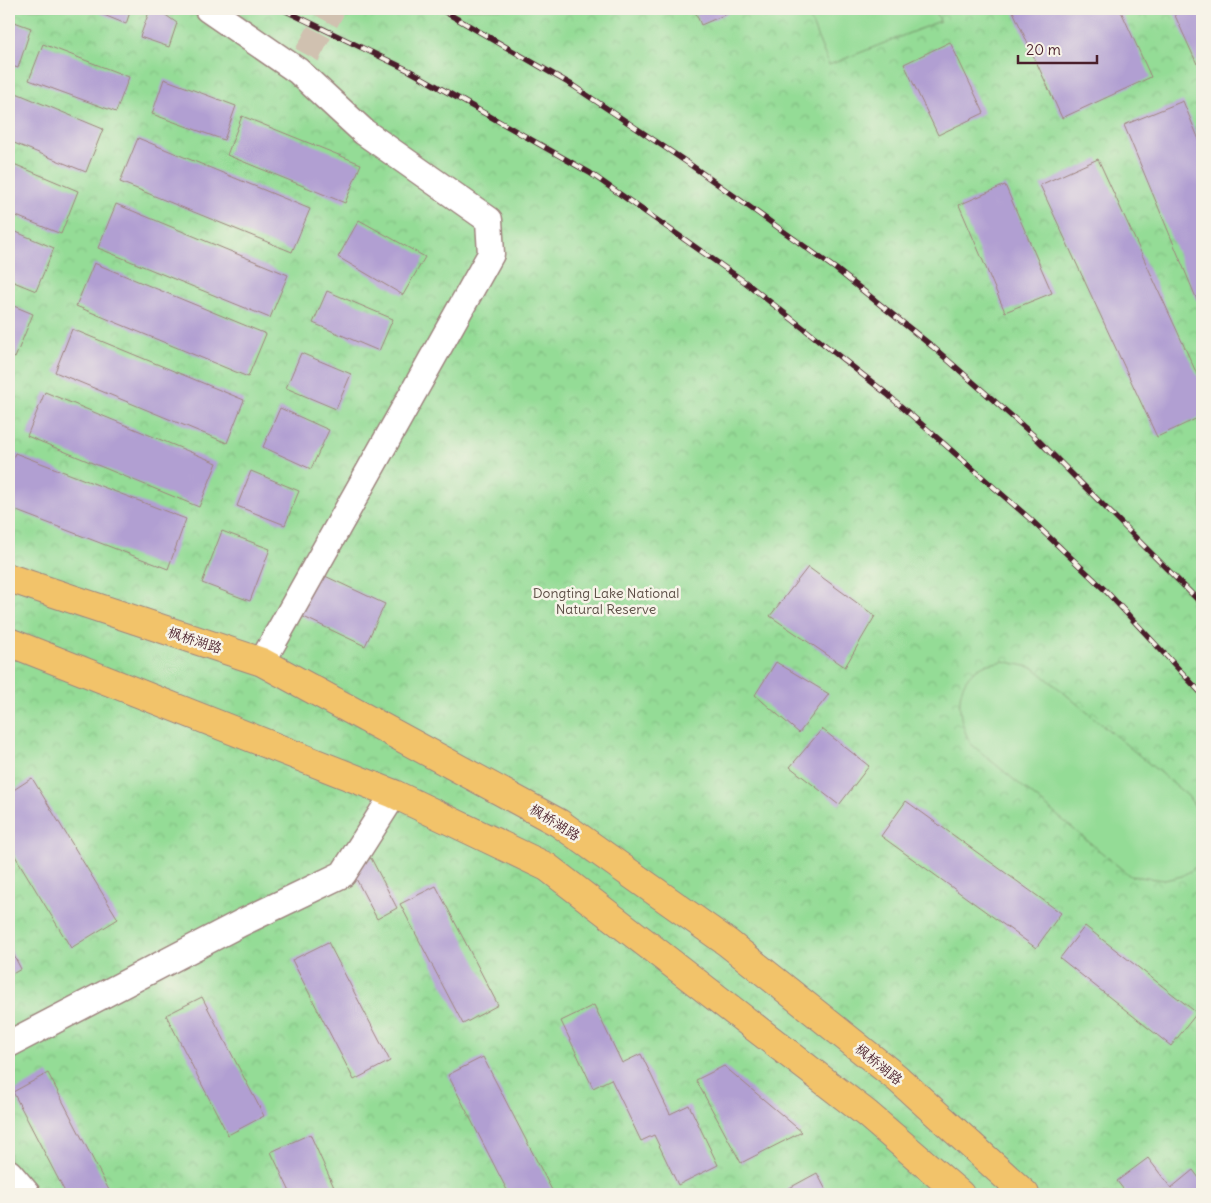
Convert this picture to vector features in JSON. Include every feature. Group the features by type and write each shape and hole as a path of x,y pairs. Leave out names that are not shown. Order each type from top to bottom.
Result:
{"main road":[{"name":"枫桥湖路","path":"9,578 262,662 559,823 759,968 897,1078 1026,1194"},
{"path":"9,642 394,794 547,867 867,1114 960,1194"}],"street":[{"path":"208,9 302,63 364,132 489,220 491,254 262,662"},
{"path":"9,1044 241,923 343,874 394,794"},
{"path":"9,1173 27,1194"}],"green space":[{"name":"Dongting Lake National Natural Reserve","path":"9,9 1202,9 1202,1194 9,1194"},
{"path":"806,9 935,9 940,21 829,65"},
{"path":"1003,661 1034,668 1188,796 1202,817 1202,857 1197,866 1182,876 1165,880 1130,876 971,744 962,724 960,712 962,690 966,680 973,671 984,665"}],"building":[{"path":"95,9 131,9 126,24 94,11"},
{"path":"150,9 157,9 177,23 169,47 140,37"},
{"path":"694,9 738,9 701,25"},
{"path":"1012,9 1120,9 1151,77 1062,118"},
{"path":"1172,9 1202,9 1202,61 1197,64"},
{"path":"9,20 31,28 18,68 9,65"},
{"path":"950,42 984,113 938,135 904,64"},
{"path":"43,44 129,77 116,112 29,80"},
{"path":"164,79 236,106 224,140 152,114"},
{"path":"9,90 103,129 86,172 9,141"},
{"path":"1183,101 1202,147 1202,312 1124,125"},
{"path":"242,116 361,164 345,203 227,155"},
{"path":"138,138 310,209 292,252 120,182"},
{"path":"1098,159 1202,385 1202,416 1157,437 1040,185"},
{"path":"9,162 78,191 61,234 9,213"},
{"path":"1005,185 1052,293 1005,312 959,205"},
{"path":"116,204 288,275 270,318 98,248"},
{"path":"359,220 425,257 403,295 338,257"},
{"path":"9,229 54,248 36,291 9,280"},
{"path":"94,263 266,334 248,377 76,306"},
{"path":"327,291 393,319 379,351 313,323"},
{"path":"9,304 33,314 15,358 9,355"},
{"path":"72,329 244,400 227,443 55,372"},
{"path":"301,353 351,374 336,409 286,388"},
{"path":"45,392 217,463 199,507 27,436"},
{"path":"280,408 329,430 311,469 263,447"},
{"path":"15,453 186,519 168,569 9,508 9,469"},
{"path":"251,471 299,491 285,525 237,506"},
{"path":"222,531 270,549 250,601 202,583"},
{"path":"808,567 875,616 845,667 770,616"},
{"path":"310,569 385,604 365,646 291,611"},
{"path":"776,662 829,694 799,733 755,695"},
{"path":"822,729 869,766 839,805 790,767"},
{"path":"32,778 118,919 71,948 9,846 9,793"},
{"path":"906,801 1061,913 1036,948 881,836"},
{"path":"371,858 397,908 377,919 351,869"},
{"path":"436,886 498,1005 463,1024 400,904"},
{"path":"1085,926 1197,1013 1171,1046 1060,958"},
{"path":"328,942 390,1061 354,1080 292,960"},
{"path":"9,946 21,969 9,976"},
{"path":"202,997 264,1116 228,1135 166,1015"},
{"path":"594,1005 622,1063 641,1054 670,1114 689,1105 718,1165 678,1185 654,1135 641,1141 611,1079 593,1088 561,1021"},
{"path":"483,1057 554,1194 509,1194 448,1075"},
{"path":"724,1066 802,1132 741,1163 696,1080"},
{"path":"48,1073 110,1192 106,1194 66,1194 13,1092"},
{"path":"310,1134 337,1194 291,1194 271,1152"},
{"path":"1148,1158 1171,1188 1193,1170 1202,1182 1202,1194 1127,1194 1117,1181"},
{"path":"817,1173 828,1194 783,1194 782,1192"}],"tunnel":[{"path":"307,55 332,9"}],"railway":[{"path":"282,9 410,71 590,173 745,282 887,394 1029,518 1106,591 1202,694"},
{"path":"440,9 572,85 688,163 836,269 933,347 1032,434 1202,604"}]}
